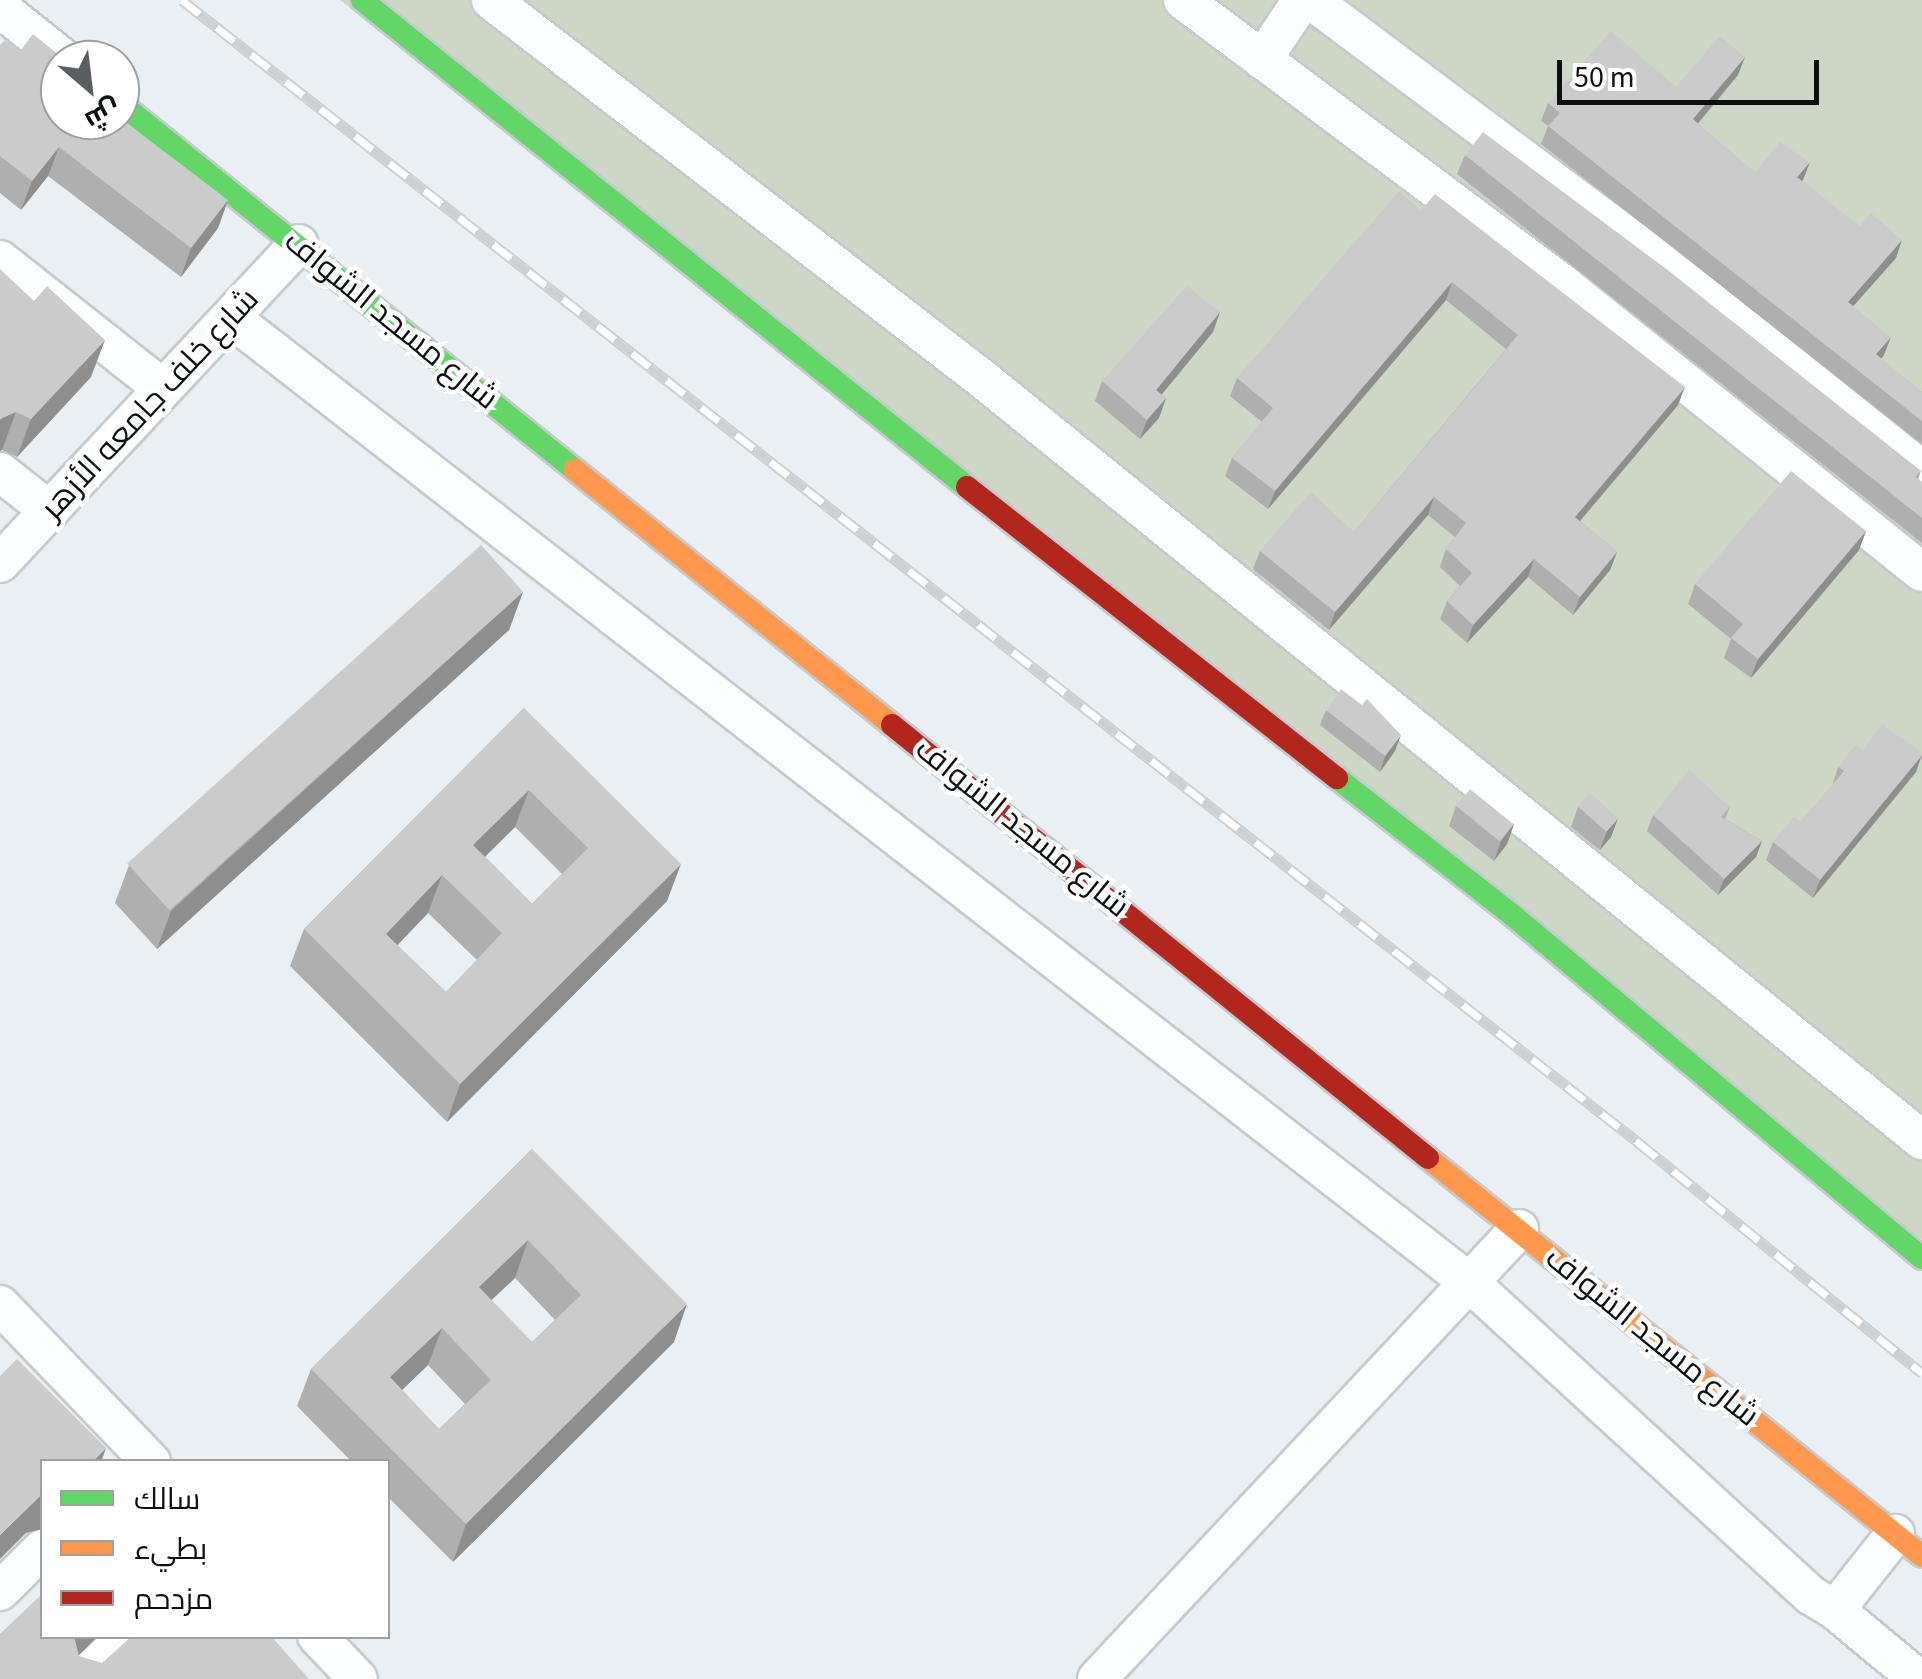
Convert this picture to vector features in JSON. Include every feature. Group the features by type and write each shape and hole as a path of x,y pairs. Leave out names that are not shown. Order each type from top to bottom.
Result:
{"street":[{"path":"362,0 1511,914 1922,1258"},
{"path":"491,0 985,381 1922,1140"},
{"path":"1182,0 1565,286 1922,572"},
{"path":"1262,60 1302,0"},
{"path":"1310,0 1676,273 1922,470"},
{"path":"0,8 41,40"},
{"name":"شارع مسجد الشواف","path":"140,119 1909,1545"},
{"name":"شارع خلف جامعه الأزهر","path":"0,562 298,244"},
{"path":"0,260 162,388"},
{"path":"231,318 1468,1282 1834,1610 1918,1679"},
{"path":"0,472 50,511"},
{"path":"1097,1679 1518,1229"},
{"path":"6,1322 142,1458"},
{"path":"1834,1610 1909,1545"},
{"path":"0,1591 40,1551"},
{"path":"82,1679 124,1639"},
{"path":"320,1639 350,1676"}],"green space":[{"path":"340,0 1922,0 1922,1240"}],"building":[{"path":"1611,31 1676,87 1720,36 1745,57 1693,119 1755,173 1780,142 1810,162 1797,177 1860,226 1871,213 1902,240 1848,302 1891,337 1876,354 1922,392 1922,421 1548,126 1560,113 1548,103"},
{"path":"33,34 40,40 40,140 140,140 140,133 228,200 191,248 59,147 32,181 0,156 0,45 5,40 20,51"},
{"path":"1483,132 1669,271 1921,471 1915,477 1922,482 1922,518 1465,155"},
{"path":"1399,191 1421,210 1435,194 1685,387 1575,517 1617,552 1580,597 1534,559 1473,625 1447,601 1472,573 1446,549 1466,523 1434,497 1335,612 1260,551 1311,492 1354,532 1518,335 1452,282 1275,491 1232,458 1273,408 1237,378"},
{"path":"0,269 34,301 47,286 105,340 31,419 16,412 0,419"},
{"path":"1187,286 1220,312 1156,390 1166,398 1147,420 1102,381"},
{"path":"1791,471 1866,531 1758,659 1731,638 1743,624 1695,584"},
{"path":"481,545 523,592 169,910 127,864"},
{"path":"1341,689 1362,705 1367,699 1401,735 1385,756 1326,710"},
{"path":"524,708 681,864 460,1084 304,929","holes":["529,790 588,848 532,904 473,845","442,875 502,933 446,992 386,934"]},
{"path":"1882,724 1922,755 1820,880 1773,842 1794,817 1801,822 1844,771 1838,767 1856,744 1863,750"},
{"path":"1689,770 1730,807 1721,817 1762,841 1724,879 1653,815"},
{"path":"1470,789 1514,824 1500,841 1456,806"},
{"path":"1590,793 1618,818 1606,832 1578,806"},
{"path":"532,1149 687,1304 466,1524 311,1369","holes":["528,1240 581,1295 532,1342 479,1287","442,1328 491,1380 439,1429 390,1377"]},
{"path":"17,1359 106,1448 95,1459 40,1459 40,1497 0,1535 0,1376"},
{"path":"40,1596 40,1639 75,1639 79,1656 102,1663 129,1639 274,1639 309,1679 0,1679 0,1634"}],"railway":[{"path":"182,0 1639,1143 1922,1373"}],"traffic: fast":[{"path":"362,0 967,487"},
{"path":"140,119 575,470"},
{"path":"1337,778 1511,914 1922,1258"}],"traffic: slow":[{"path":"575,470 892,725"},
{"path":"1428,1158 1922,1556"}],"traffic: jam":[{"path":"967,487 1337,778"},
{"path":"892,725 1428,1158"}]}
